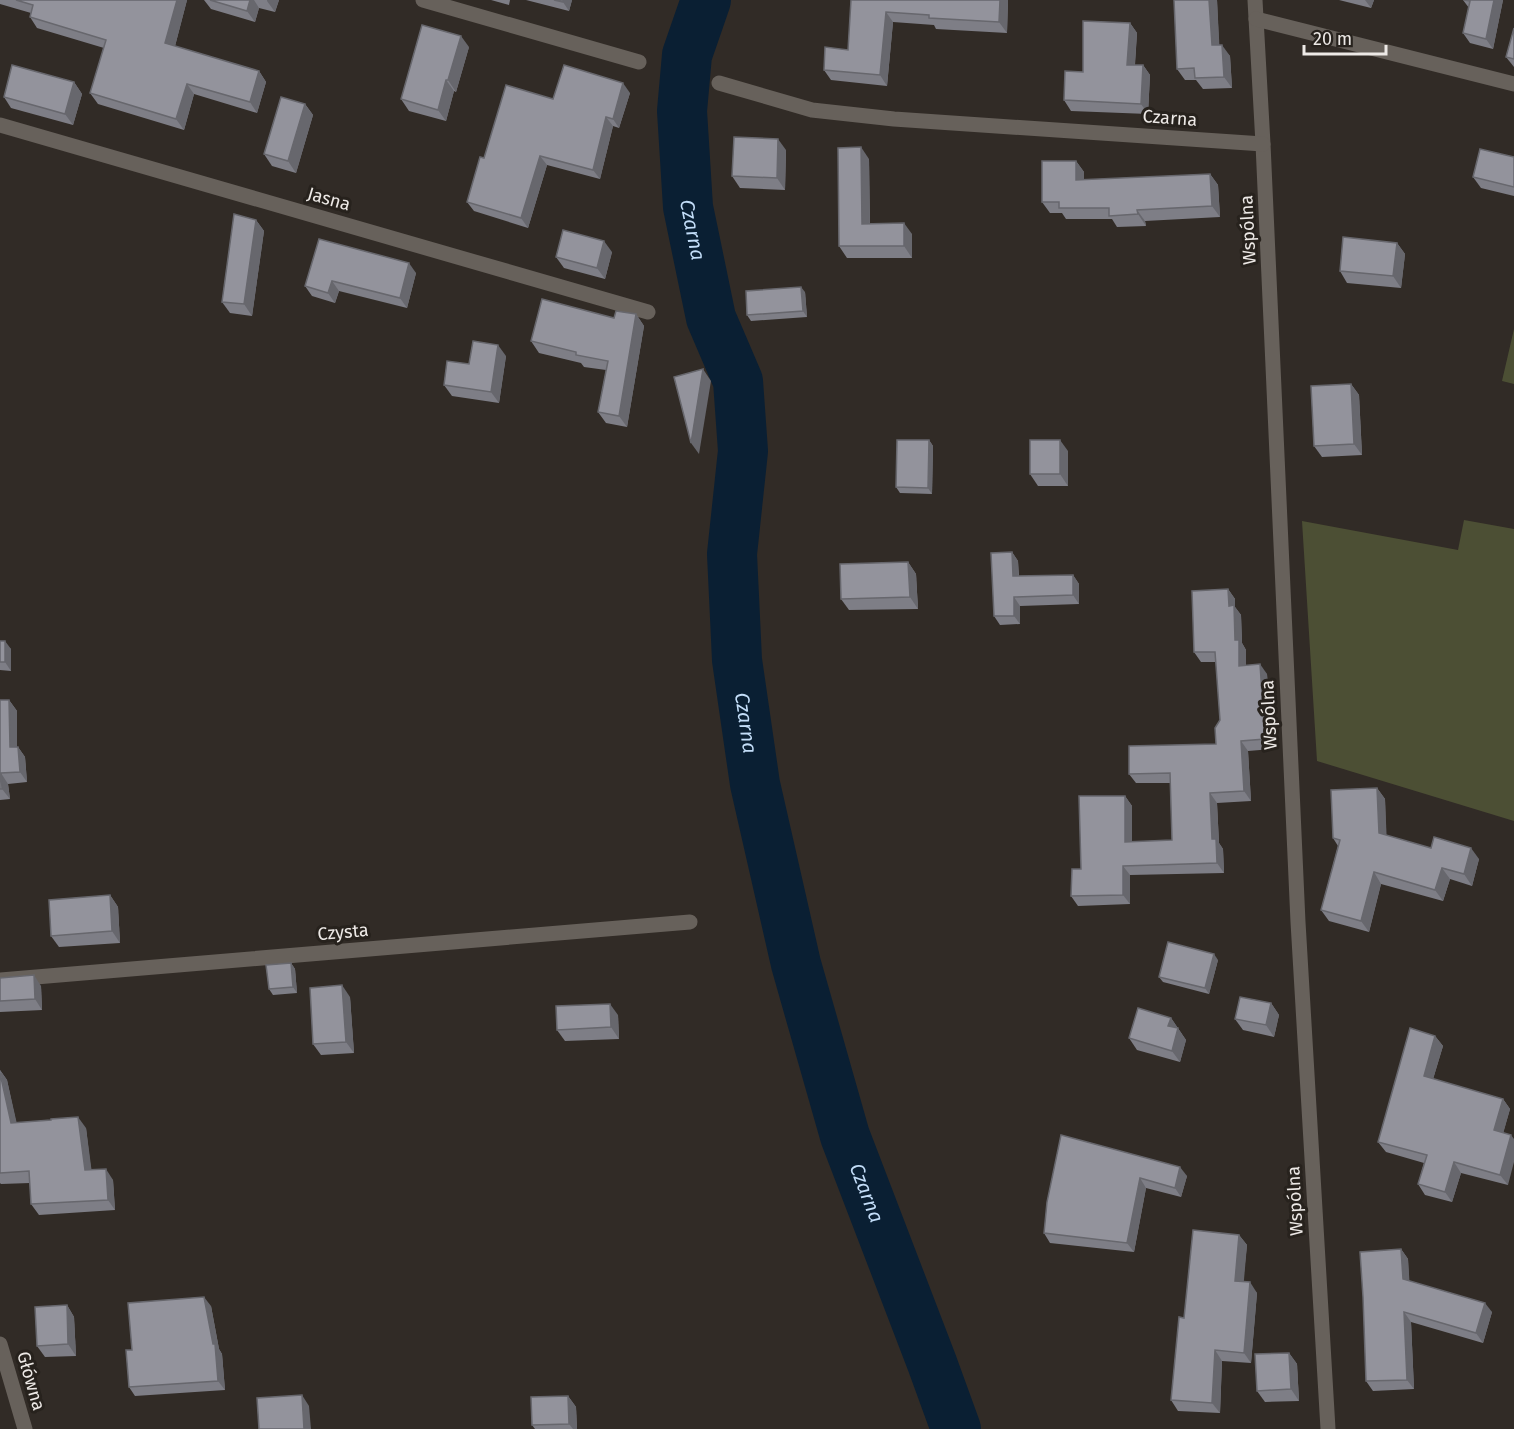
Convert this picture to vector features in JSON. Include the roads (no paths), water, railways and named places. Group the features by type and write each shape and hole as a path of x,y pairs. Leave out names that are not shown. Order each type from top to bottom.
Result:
{"street":[{"path":"423,0 639,62"},
{"name":"Wspólna","path":"1255,0 1298,922 1328,1429"},
{"path":"1256,18 1514,84"},
{"name":"Czarna","path":"719,83 812,110 894,119 1263,144"},
{"name":"Jasna","path":"0,124 648,312"},
{"name":"Czysta","path":"0,980 690,922"},
{"name":"Główna","path":"0,1344 25,1429"}],"waterway":[{"name":"Czarna","path":"706,0 687,55 682,111 688,207 711,318 738,381 743,451 732,554 737,660 755,784 796,964 845,1136 956,1429"}]}
